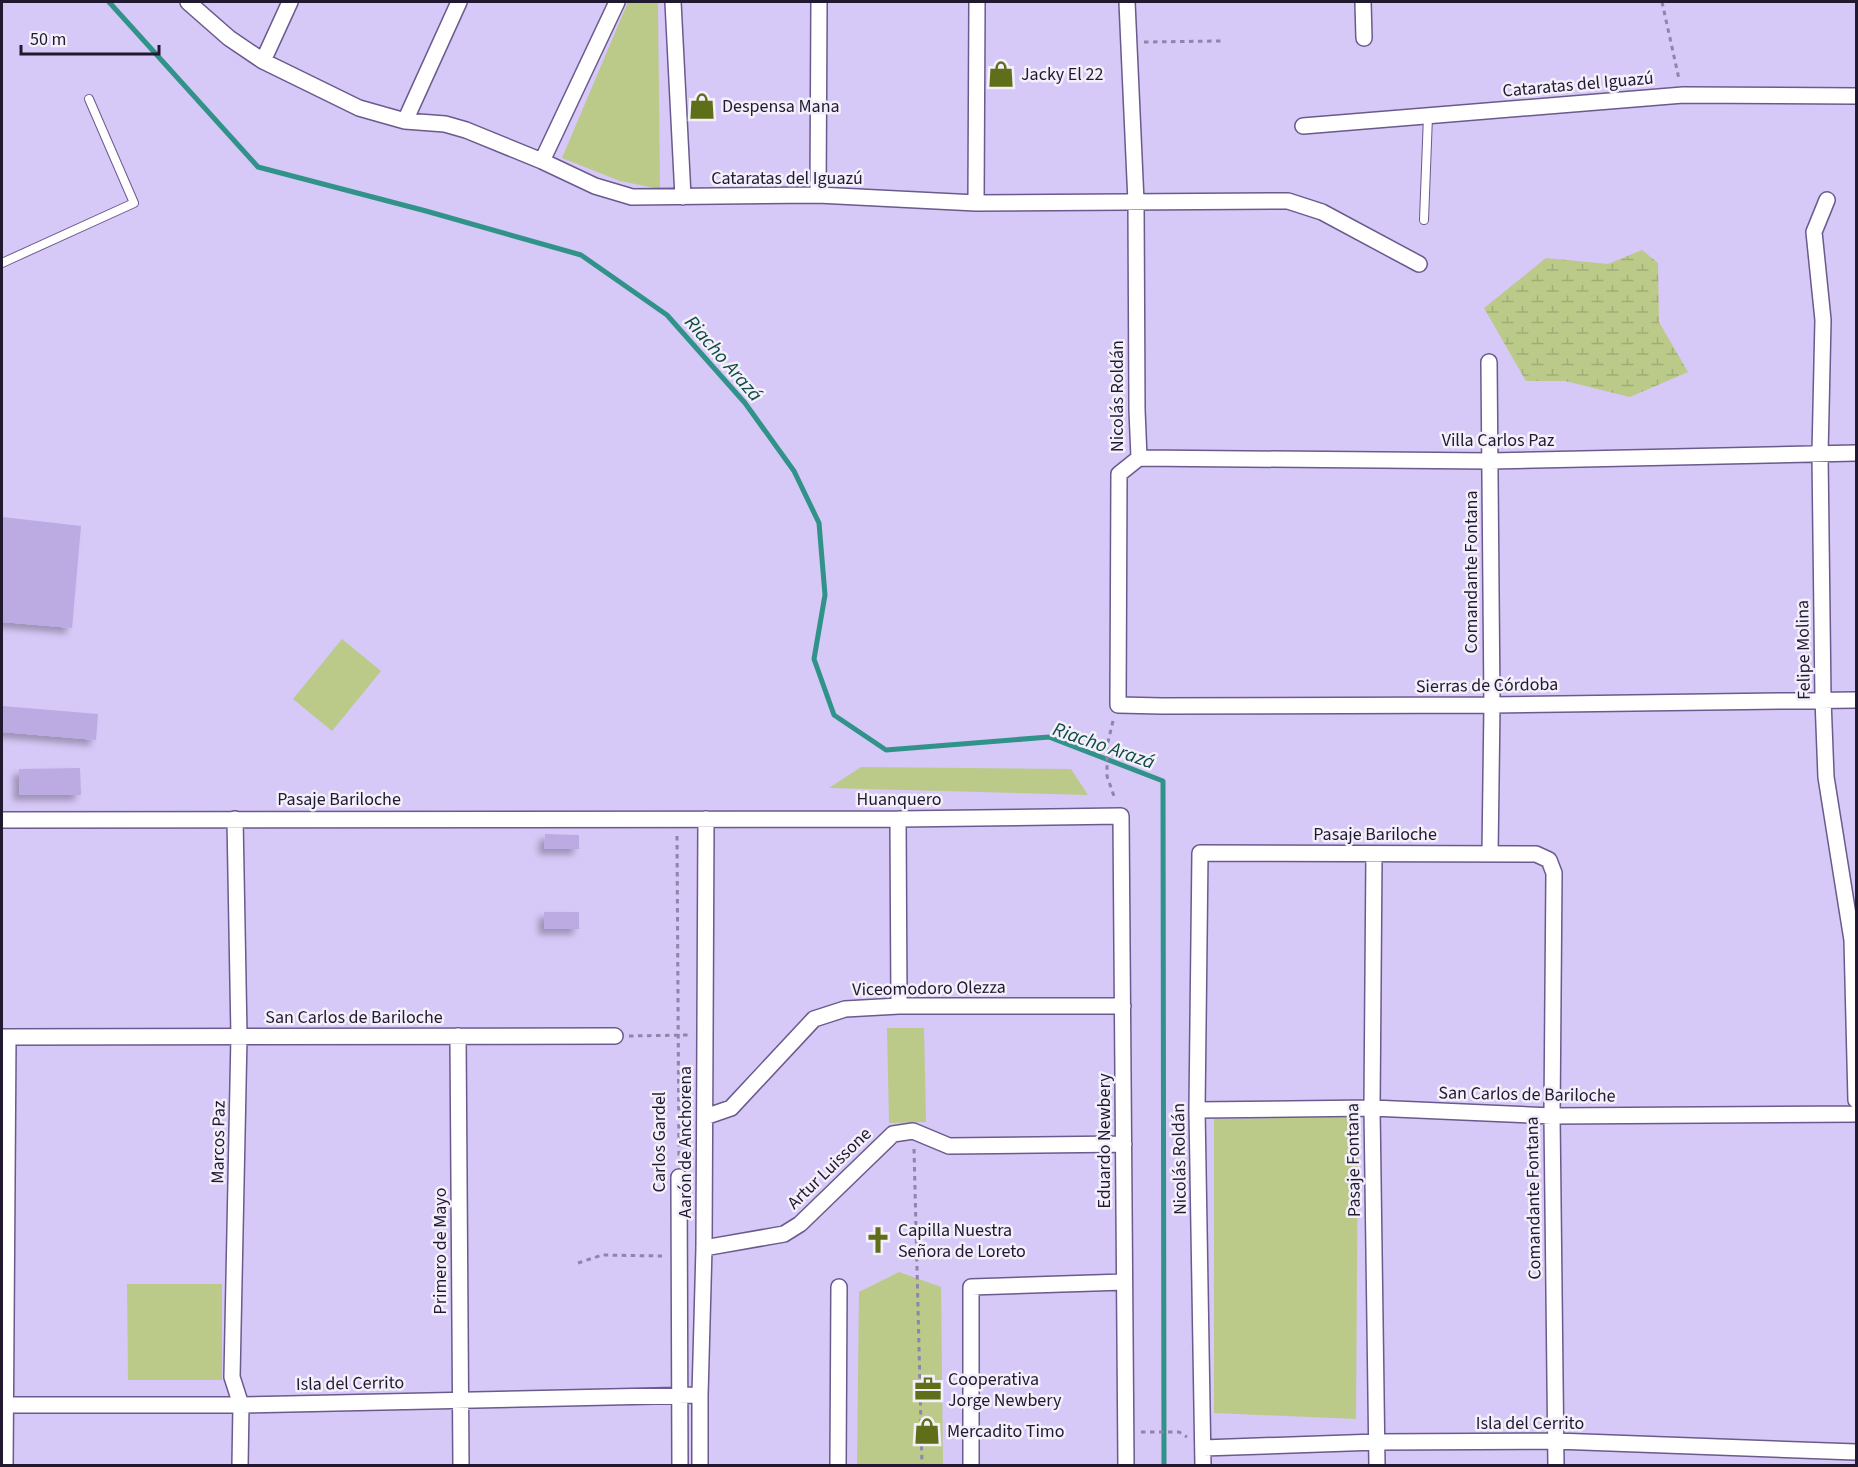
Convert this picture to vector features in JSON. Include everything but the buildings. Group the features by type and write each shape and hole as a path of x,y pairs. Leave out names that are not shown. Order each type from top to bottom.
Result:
{"street":[{"name":"Cataratas del Iguazú","path":"188,2 229,38 263,61 359,108 405,121 445,124 465,130 542,161 595,186 632,196 818,195 976,203 1288,201 1322,212 1419,264"},
{"path":"263,61 290,2"},
{"path":"405,121 459,2"},
{"path":"542,161 617,2"},
{"path":"673,2 683,197"},
{"path":"818,195 819,2"},
{"path":"976,203 977,2"},
{"name":"Nicolás Roldán","path":"1118,705 1119,474 1139,458 1136,202 1127,2"},
{"path":"1363,2 1364,38"},
{"name":"Cataratas del Iguazú","path":"1303,126 1683,95 1857,96"},
{"name":"Felipe Molina","path":"1827,200 1814,232 1823,320 1820,454 1823,699 1826,777 1852,940 1857,1100"},
{"name":"Comandante Fontana","path":"1489,362 1492,705 1490,854"},
{"name":"Villa Carlos Paz","path":"1139,458 1490,461 1857,453"},
{"name":"Sierras de Córdoba","path":"1118,705 1492,705 1857,700"},
{"name":"Huanquero","path":"676,819 1121,816"},
{"name":"Eduardo Newbery","path":"1121,816 1126,1466"},
{"name":"Marcos Paz","path":"235,819 239,1036 232,1377 241,1405 240,1466"},
{"name":"Pasaje Bariloche","path":"2,820 676,819"},
{"name":"Aarón de Anchorena","path":"700,1466 706,1035 706,819"},
{"path":"898,819 898,1006"},
{"name":"Nicolás Roldán","path":"1200,853 1197,1110 1203,1466"},
{"name":"Pasaje Bariloche","path":"1200,853 1536,854 1549,860"},
{"name":"Pasaje Fontana","path":"1374,854 1372,1108 1377,1466"},
{"name":"Comandante Fontana","path":"1549,860 1554,873 1552,1116 1556,1466"},
{"name":"Viceomodoro Olezza","path":"705,1117 731,1108 814,1019 845,1009 898,1006 1123,1006"},
{"name":"Primero de Mayo","path":"458,1036 461,1466"},
{"name":"San Carlos de Bariloche","path":"4,1037 615,1036"},
{"path":"4,1037 3,1405 5,1466"},
{"name":"San Carlos de Bariloche","path":"1197,1110 1372,1108 1552,1116 1857,1114"},
{"path":"913,1131 949,1146 1124,1144"},
{"name":"Artur Luissone","path":"704,1248 784,1234 800,1224 893,1134 913,1131"},
{"name":"Carlos Gardel","path":"679,1177 680,1466"},
{"path":"971,1466 971,1287 1124,1282"},
{"path":"838,1466 839,1287"},
{"name":"Isla del Cerrito","path":"3,1405 241,1405 700,1395"},
{"name":"Isla del Cerrito","path":"1203,1448 1377,1442 1556,1441 1857,1452"}],"lane":[{"path":"2,263 134,203 89,99"},
{"path":"1424,220 1428,116"}],"path":[{"path":"1662,2 1683,95"},
{"path":"1129,42 1221,41"},
{"path":"1118,705 1107,746 1107,776 1121,816"},
{"name":"Carlos Gardel","path":"676,819 679,1177"},
{"path":"615,1036 706,1035"},
{"path":"913,1131 922,1466"},
{"path":"578,1263 602,1255 679,1257"},
{"path":"1149,1432 1179,1432"}],"green space":[{"path":"628,2 658,2 660,189 620,181 562,158"},
{"path":"1642,250 1658,263 1659,322 1688,372 1630,397 1565,381 1526,381 1484,308 1546,258 1608,264"},
{"path":"342,639 381,671 332,731 293,699"},
{"path":"861,767 1071,769 1088,795 829,788"},
{"path":"887,1028 924,1028 926,1122 889,1123"},
{"path":"1358,1117 1356,1419 1214,1413 1214,1119"},
{"path":"899,1272 941,1287 943,1465 857,1465 859,1292"},
{"path":"127,1284 222,1284 222,1380 128,1380"}],"waterway":[{"name":"Riacho Arazá","path":"109,2 258,167 581,255 667,315 745,403 794,471 819,523 825,595 814,659 834,715 886,750 1049,737 1163,781 1164,1466"}],"place":[{"name":"Jacky El 22","path":"1001,74"},
{"name":"Despensa Mana","path":"702,106"},
{"name":"Capilla Nuestra Señora de Loreto","path":"878,1240"},
{"name":"Cooperativa Jorge Newbery","path":"928,1389"},
{"name":"Mercadito Timo","path":"927,1431"}]}
